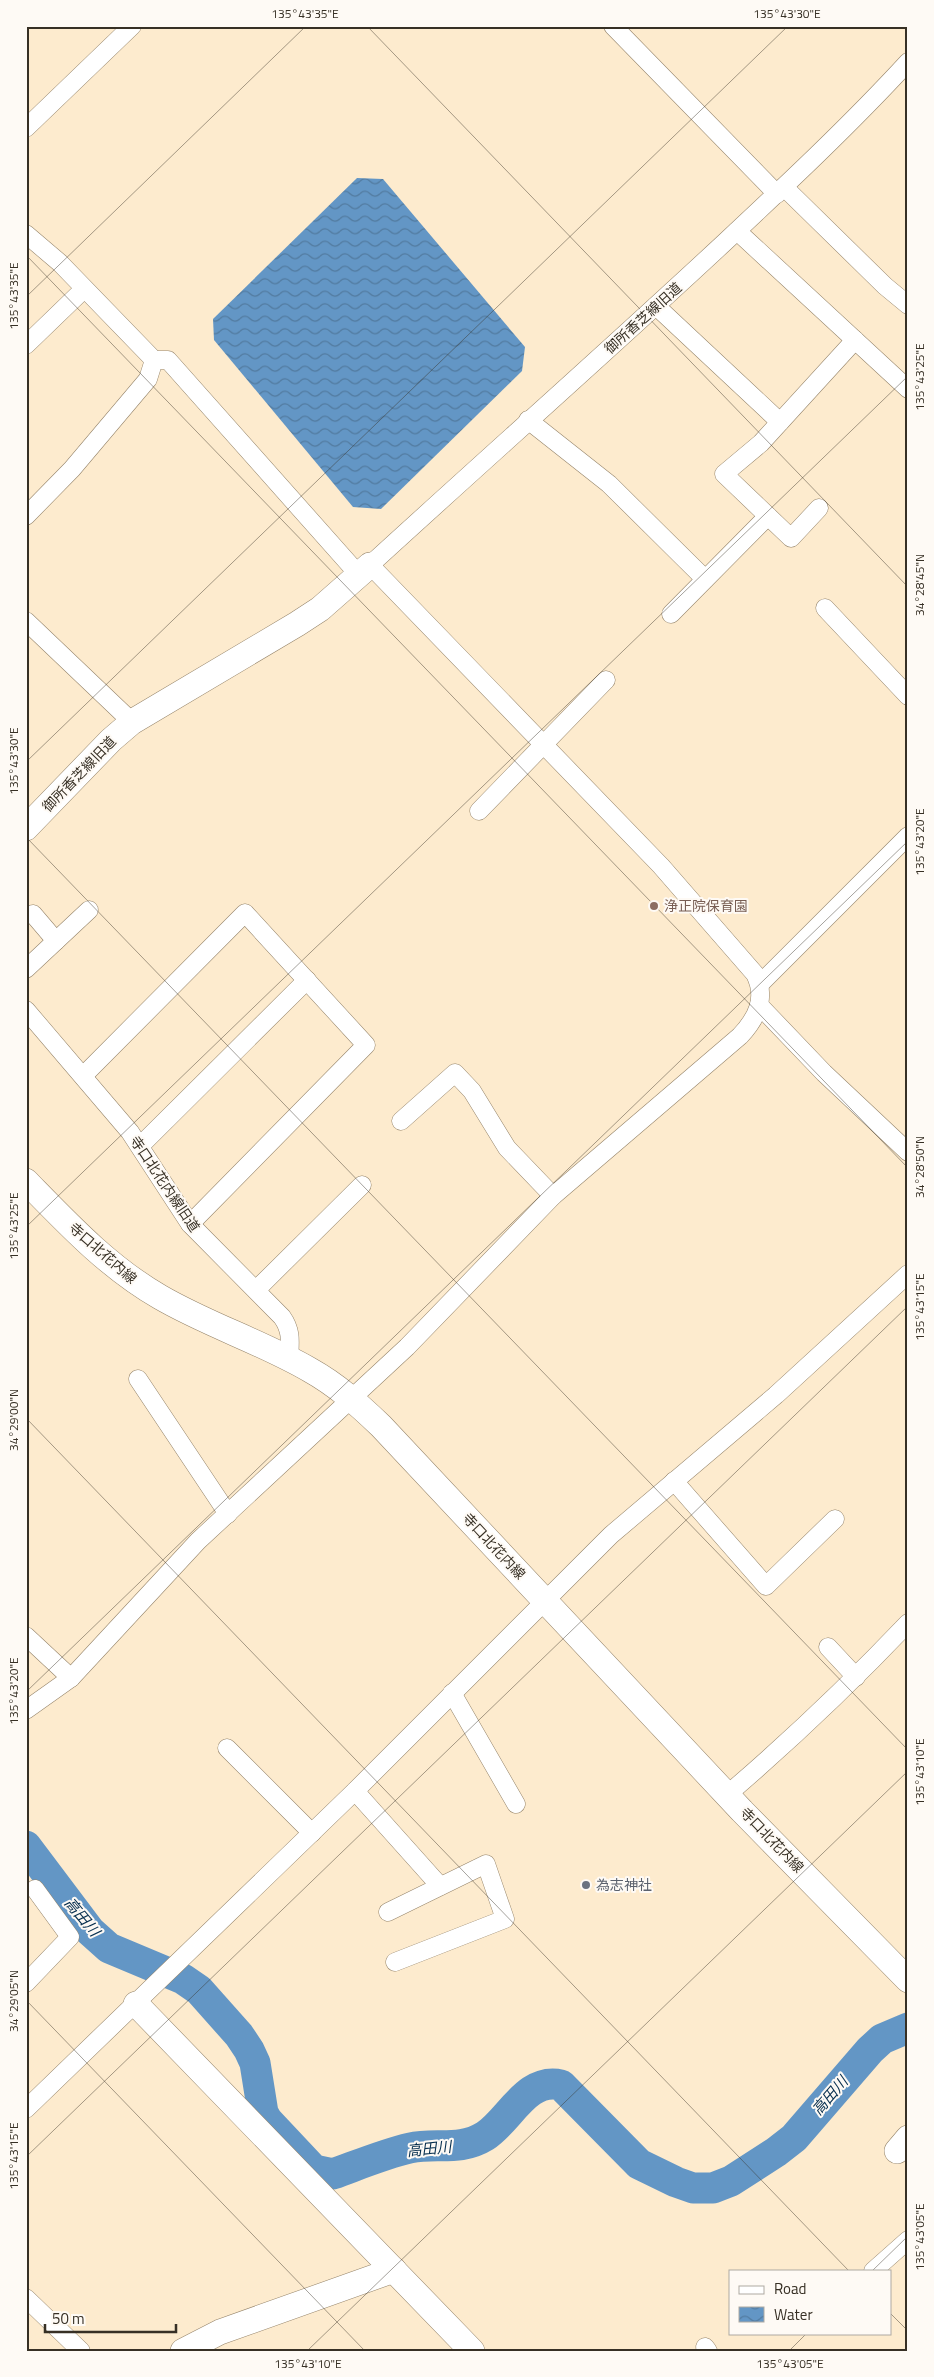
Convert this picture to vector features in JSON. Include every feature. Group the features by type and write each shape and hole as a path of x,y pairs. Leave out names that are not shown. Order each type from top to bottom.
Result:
{"main road":[{"name":"御所香芝線旧道","path":"26,828 111,740 132,722 297,624 320,608 365,570"},
{"name":"寺口北花内線","path":"26,1181 85,1242 136,1282 162,1299 289,1359 330,1382 351,1398 381,1426 728,1794 908,1980"},
{"path":"136,2004 472,2351"},
{"path":"183,2351 220,2332 394,2270"}],"street":[{"path":"26,128 132,26"},
{"path":"613,26 780,190 908,305"},
{"name":"御所香芝線旧道","path":"365,570 737,231 876,97 908,62"},
{"path":"737,231 908,389"},
{"path":"26,234 84,288 154,360 168,360 365,570 544,744 696,905 755,974 760,984 761,994 756,1016 740,1036 553,1196 407,1347 170,1570 71,1678 26,1710"},
{"path":"26,345 84,288"},
{"path":"656,306 780,422"},
{"path":"819,508 791,538 724,474 761,442 855,340"},
{"path":"27,513 72,469 148,379 154,360"},
{"path":"528,420 609,484 705,579"},
{"path":"671,614 768,516"},
{"path":"825,608 908,696"},
{"path":"26,621 132,722"},
{"path":"479,810 606,680"},
{"path":"760,984 908,836"},
{"path":"26,969 89,910"},
{"path":"83,1076 245,913 366,1045 190,1224"},
{"path":"33,914 56,941"},
{"path":"140,1146 307,980"},
{"path":"759,1006 824,1072 908,1152"},
{"name":"寺口北花内線旧道","path":"26,1010 140,1146 190,1224 282,1317 289,1327 291,1338 289,1359"},
{"path":"401,1121 455,1073 472,1092 507,1148 553,1196"},
{"path":"256,1290 362,1185"},
{"path":"26,2109 162,1980 355,1791 611,1535 776,1395 908,1274"},
{"path":"138,1379 228,1514"},
{"path":"674,1481 766,1586 835,1519"},
{"path":"728,1794 804,1728 856,1678 908,1623"},
{"path":"26,1636 71,1678"},
{"path":"828,1647 856,1678"},
{"path":"452,1693 516,1804"},
{"path":"227,1748 312,1833"},
{"path":"355,1791 440,1886"},
{"path":"388,1912 486,1864 506,1919 395,1962"},
{"path":"26,1983 70,1937 35,1889"},
{"path":"874,2270 908,2240"},
{"path":"26,2298 81,2351"}],"water":[{"path":"357,178 383,179 525,347 522,371 381,509 353,507 214,340 213,319"}],"waterway":[{"name":"高田川","path":"26,1846 90,1931 109,1948 183,1979 199,1990 239,2035 249,2050 255,2063 263,2113 267,2120 314,2170 333,2174 381,2156 410,2148 457,2145 475,2141 494,2129 528,2093 538,2087 549,2084 561,2085 639,2164 693,2188 713,2188 731,2181 794,2138 870,2050 882,2039 908,2028"}],"place":[{"name":"浄正院保育園","path":"654,906"},
{"name":"為志神社","path":"586,1885"}]}
